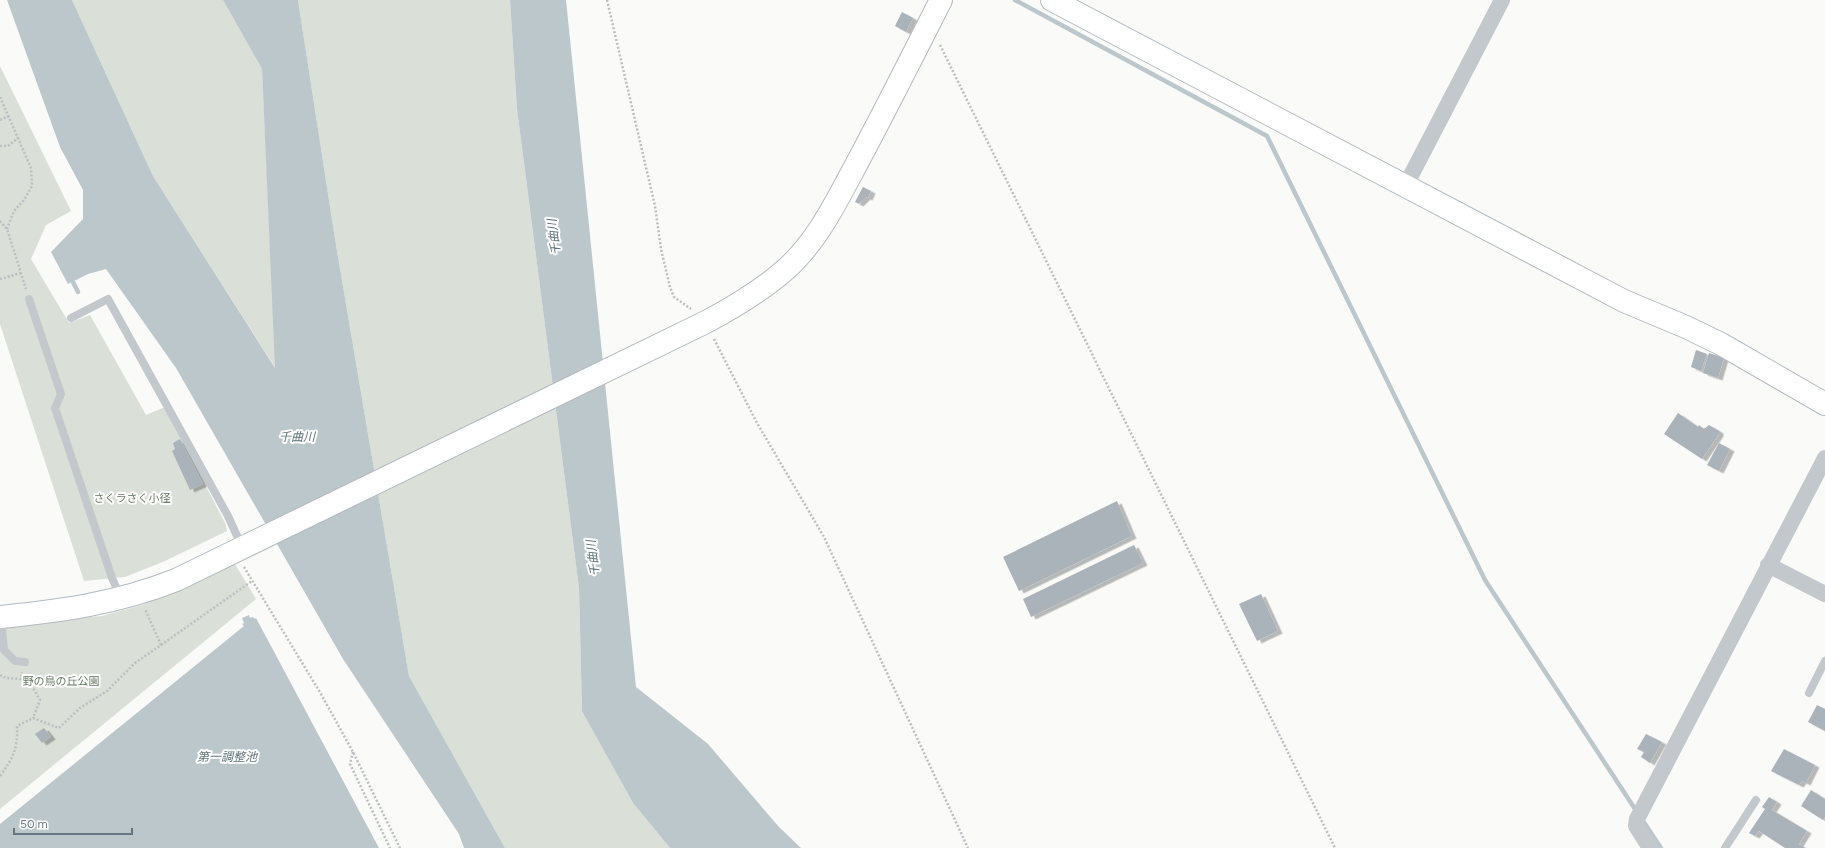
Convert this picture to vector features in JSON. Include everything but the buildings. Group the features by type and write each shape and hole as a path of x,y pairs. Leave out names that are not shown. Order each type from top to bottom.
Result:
{"street":[{"path":"0,617 93,605 122,599 176,580 697,325 765,286 785,270 814,238 828,217 870,139 941,0"},
{"path":"1052,0 1624,301 1686,327 1720,344 1825,404"},
{"path":"1406,185 1502,0"},
{"path":"1650,848 1636,826 1639,815 1825,458"},
{"path":"1768,565 1825,594"}],"lane":[{"path":"30,299 61,394 55,408 112,578 122,599"},
{"path":"71,318 108,299 228,516 243,548"},
{"path":"0,617 4,650 15,661 25,662"},
{"path":"1809,693 1825,661"},
{"path":"1725,848 1756,800"}],"path":[{"path":"607,0 655,206 661,249 670,287 674,297 681,304 694,310 697,325 824,537 968,848"},
{"path":"929,23 1335,848"},
{"path":"0,97 31,168 32,186 24,200 14,211 7,229"},
{"path":"0,120 9,116"},
{"path":"0,146 8,146 18,138"},
{"path":"0,221 7,229 30,299"},
{"path":"0,279 21,273"},
{"path":"243,548 252,581 321,694 353,752 400,848"},
{"path":"33,718 59,728 80,708 107,691 135,663 252,581"},
{"path":"143,605 161,646"},
{"path":"0,776 15,752 18,741 17,726 33,718 40,700 32,686 21,679"},
{"path":"353,752 350,764 390,848"}],"green space":[{"path":"72,0 223,0 262,69 276,369 153,176"},
{"path":"298,0 510,0 517,109 579,588 582,710 633,803 670,848 505,848 409,676 335,239"},
{"name":"さくラさく小径","path":"0,66 71,211 46,225 31,259 69,323 90,315 146,415 165,407 226,525 227,531 165,561 125,577 84,581 0,324"},
{"name":"野の鳥の丘公園","path":"235,564 256,599 0,809 0,625 102,616 142,605"}],"water":[{"name":"千曲川","path":"7,0 72,0 153,176 275,368 262,69 223,0 298,0 335,239 409,676 505,848 464,848 459,834 343,659 176,368 106,269 88,274 68,284 51,252 83,219 83,190 60,147"},
{"name":"千曲川","path":"510,0 566,0 636,687 708,744 779,827 801,848 670,848 633,803 582,711 579,588 517,109"},
{"name":"第一調整池","path":"249,615 250,618 256,618 379,848 0,848 0,824 244,626 242,624 244,623 242,618"}],"waterway":[{"path":"1015,0 1267,136 1485,580 1637,812"},
{"path":"73,282 78,292"},
{"path":"1641,818 1661,848"}]}
